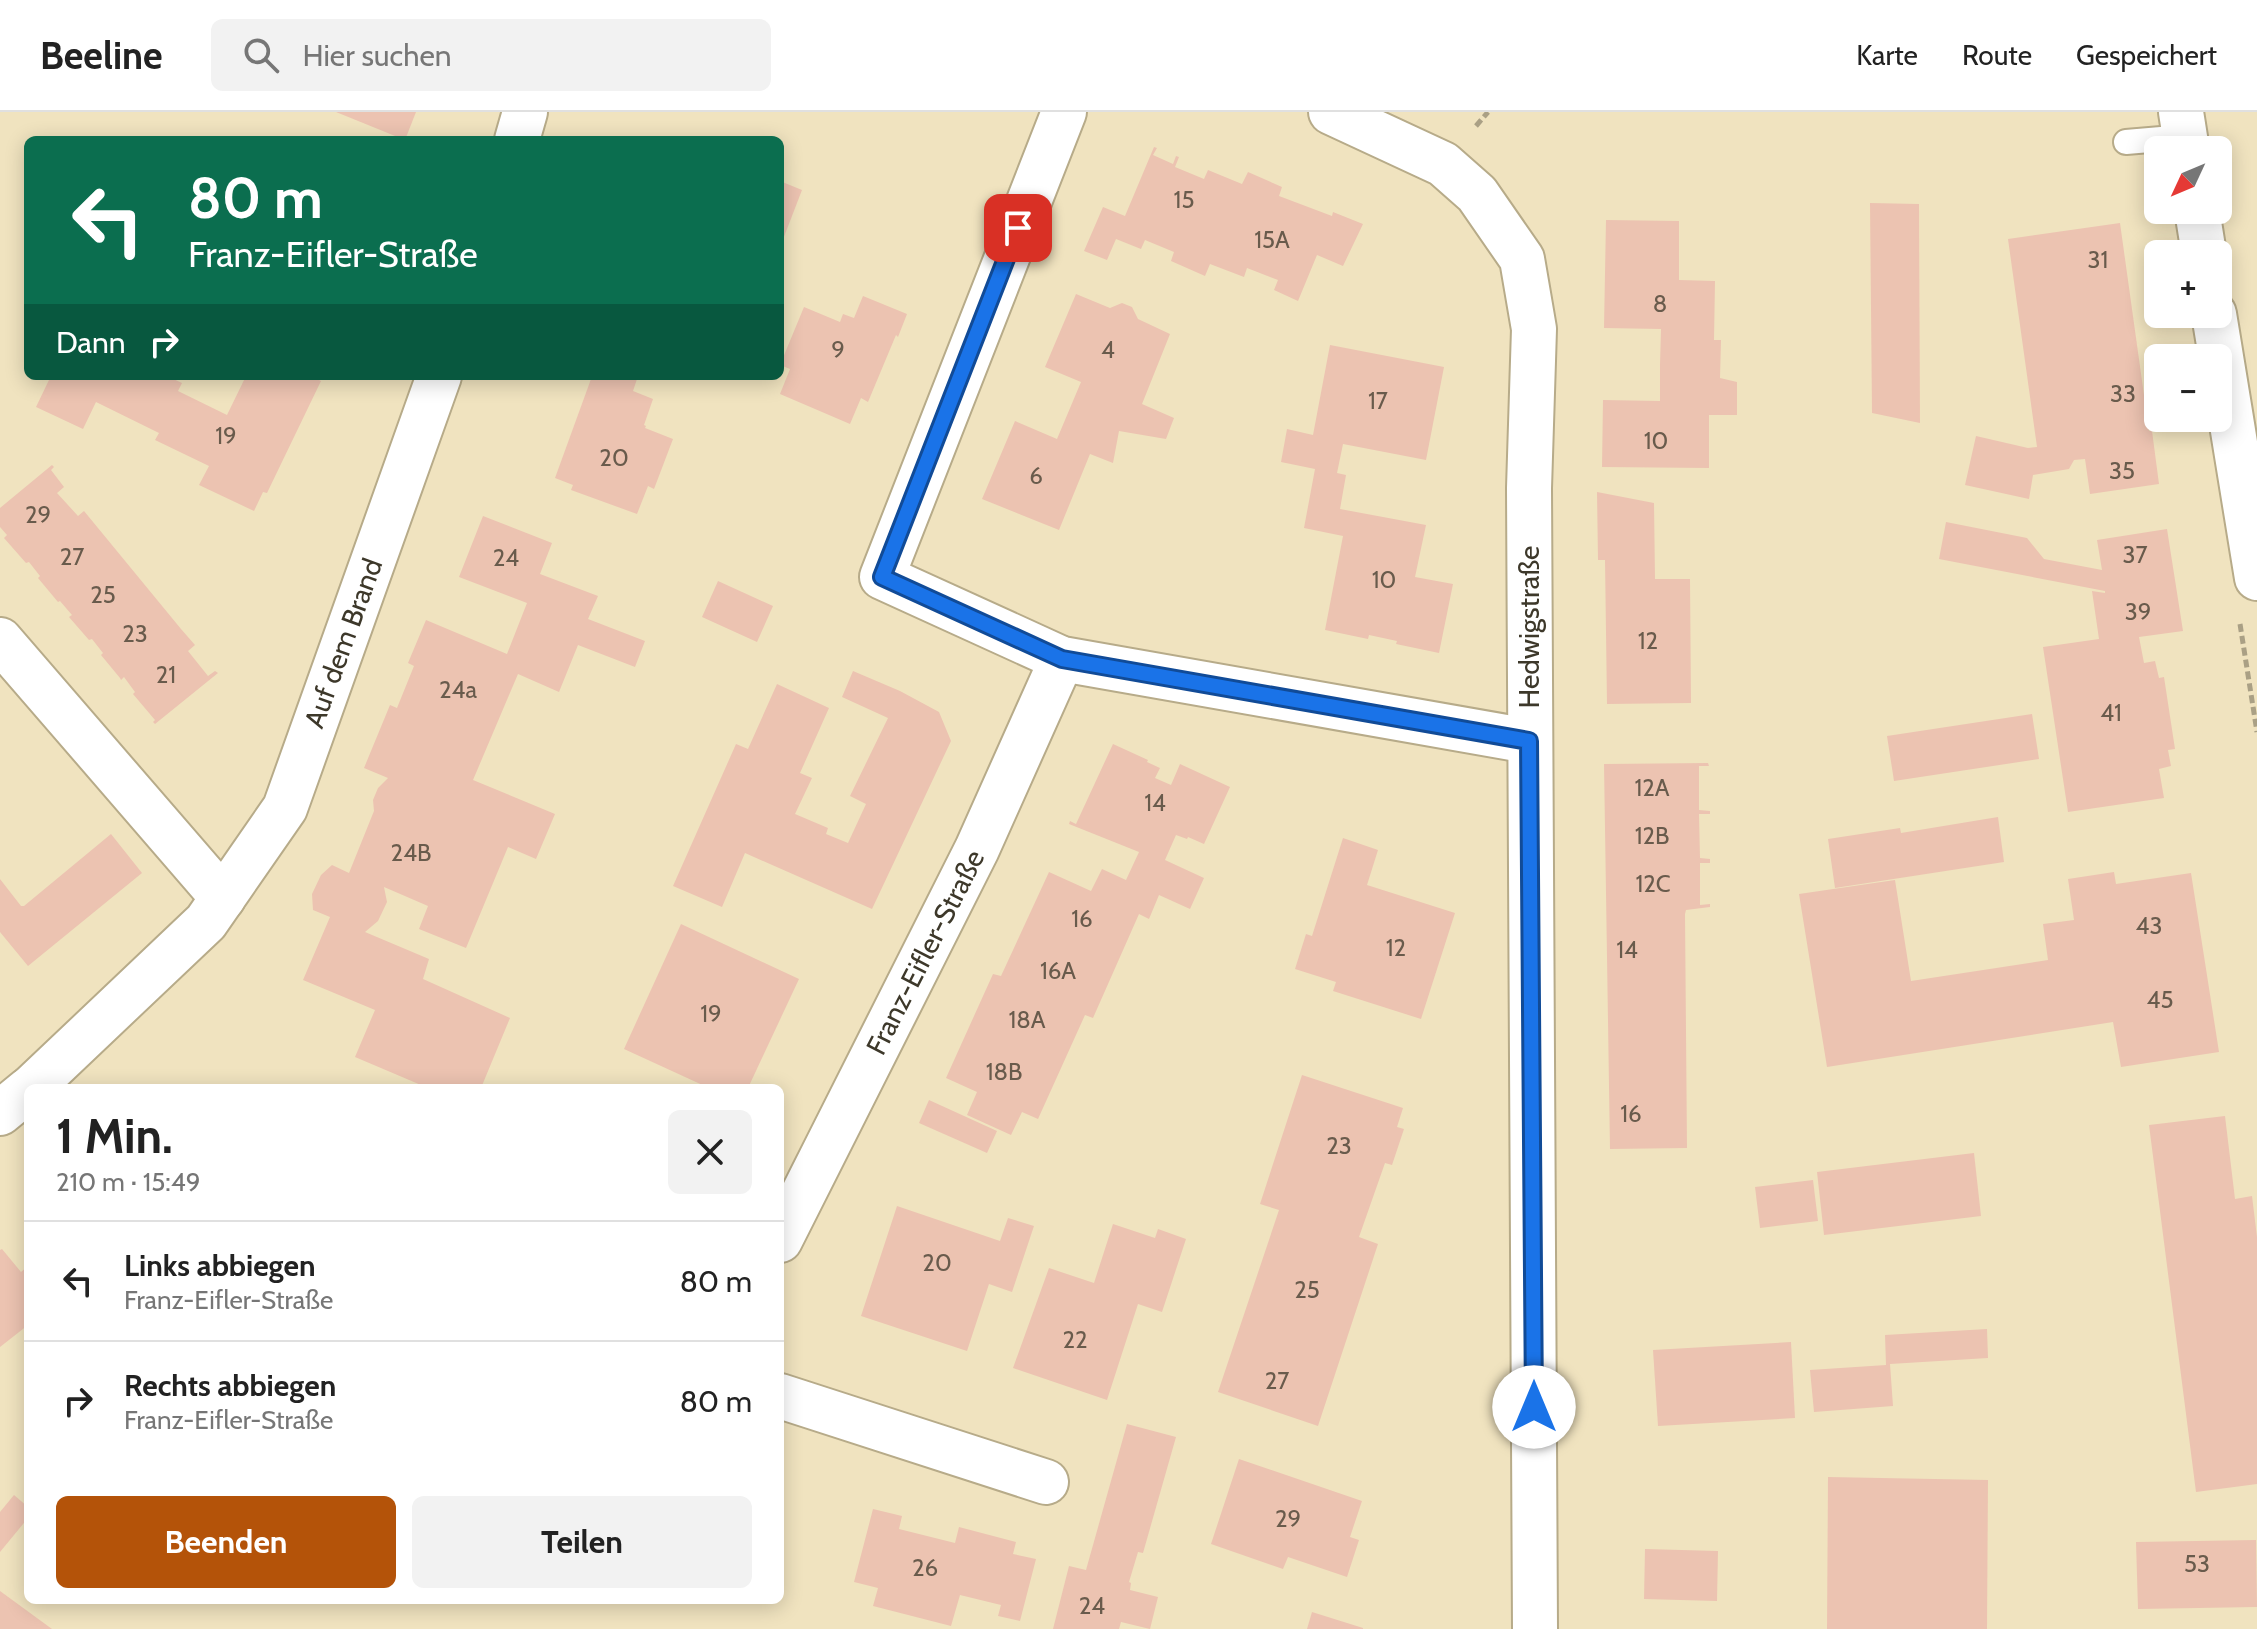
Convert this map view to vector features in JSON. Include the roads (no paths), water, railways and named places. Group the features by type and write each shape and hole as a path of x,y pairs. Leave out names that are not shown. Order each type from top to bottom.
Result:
{"street":[{"path":"518,136 525,112"},
{"path":"1064,112 882,577 1062,659 1529,741"},
{"name":"Hedwigstraße","path":"1331,112 1443,164 1477,194 1522,259 1534,329 1529,488 1529,741 1535,1629"},
{"path":"2216,328 2257,578"},
{"name":"Auf dem Brand","path":"36,1084 206,922 285,808 438,380"},
{"path":"0,640 223,898"},
{"name":"Franz-Eifler-Straße","path":"784,1232 977,849 1062,659"},
{"path":"784,1397 1046,1482"}],"lane":[{"path":"2126,142 2184,133"}]}
